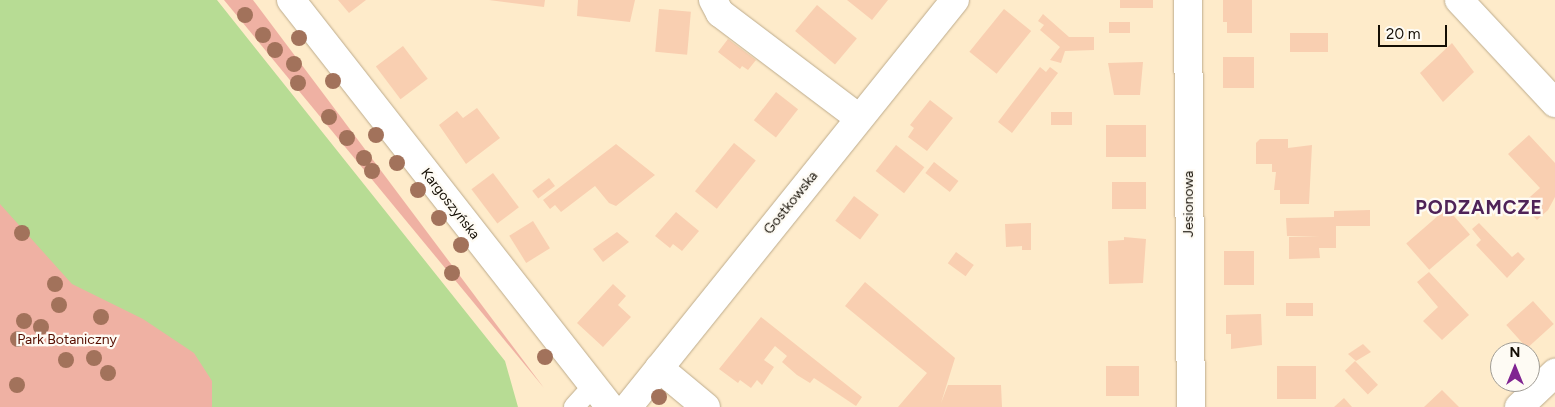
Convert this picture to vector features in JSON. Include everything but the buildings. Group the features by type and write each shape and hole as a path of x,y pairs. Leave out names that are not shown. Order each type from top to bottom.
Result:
{"street":[{"name":"Kargoszyńska","path":"291,0 610,407"},
{"path":"713,0 720,13 859,118"},
{"name":"Gostkowska","path":"628,407 955,0"},
{"name":"Jesionowa","path":"1188,0 1190,407"},
{"path":"1459,0 1555,103"},
{"path":"659,368 706,407"},
{"path":"1519,407 1555,373"},
{"path":"574,407 593,386"}],"green space":[{"path":"224,0 253,0 544,388"},
{"name":"Park Botaniczny","path":"0,191 131,289 271,407 0,407"}],"shaded area":[{"path":"0,0 217,0 505,361 518,407 212,407 212,381 194,353 143,319 72,284 0,204"}],"district":[{"name":"PODZAMCZE","path":"1479,208"}]}
